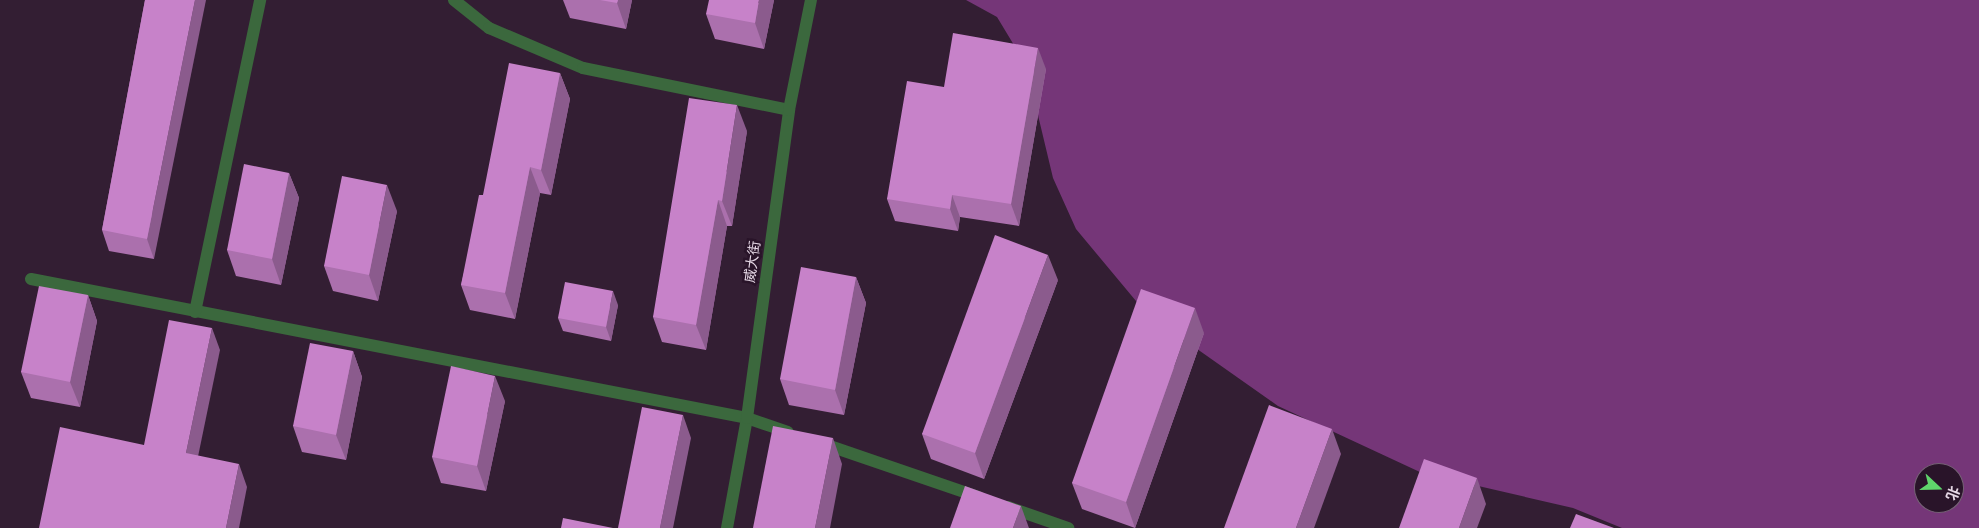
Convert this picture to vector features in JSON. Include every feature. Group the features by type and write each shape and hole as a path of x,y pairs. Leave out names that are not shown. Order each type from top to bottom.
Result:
{"street":[{"path":"195,312 260,0"},
{"path":"454,0 489,28 584,68 790,110"},
{"name":"威大街","path":"727,528 747,418 790,110 811,0"},
{"path":"31,279 747,418 1068,528"}],"shaded area":[{"path":"966,0 1979,0 1979,528 1622,528 1573,508 1422,473 1278,406 1146,313 1076,229 1053,178 1026,65 997,17"}],"building":[{"path":"145,0 195,0 147,239 102,230"},
{"path":"600,0 618,0 617,3"},
{"path":"709,0 759,0 755,23 706,14"},
{"path":"953,33 1038,48 1011,204 952,195 950,209 887,199 907,81 944,87"},
{"path":"509,63 560,73 541,170 530,167 505,293 461,285 479,195 483,195"},
{"path":"689,98 737,105 722,201 718,200 696,325 653,317"},
{"path":"244,164 289,173 272,259 227,250"},
{"path":"342,176 387,185 369,275 324,266"},
{"path":"995,235 1048,255 975,453 922,434"},
{"path":"801,267 856,277 835,390 780,379"},
{"path":"565,282 613,291 606,327 558,318"},
{"path":"39,286 88,295 70,382 21,372"},
{"path":"1141,289 1195,308 1126,502 1072,483"},
{"path":"169,320 212,328 186,453 239,464 226,528 39,528 60,427 144,445"},
{"path":"310,343 353,351 336,435 293,426"},
{"path":"451,366 495,376 477,466 432,457"},
{"path":"1269,405 1332,429 1296,528 1224,528"},
{"path":"642,407 683,415 660,528 618,528"},
{"path":"773,426 833,438 815,528 753,528"},
{"path":"1424,459 1477,478 1459,528 1399,528"},
{"path":"965,486 1021,506 1013,528 950,528"},
{"path":"1576,514 1614,528 1570,528"},
{"path":"563,518 613,528 561,528"}]}
